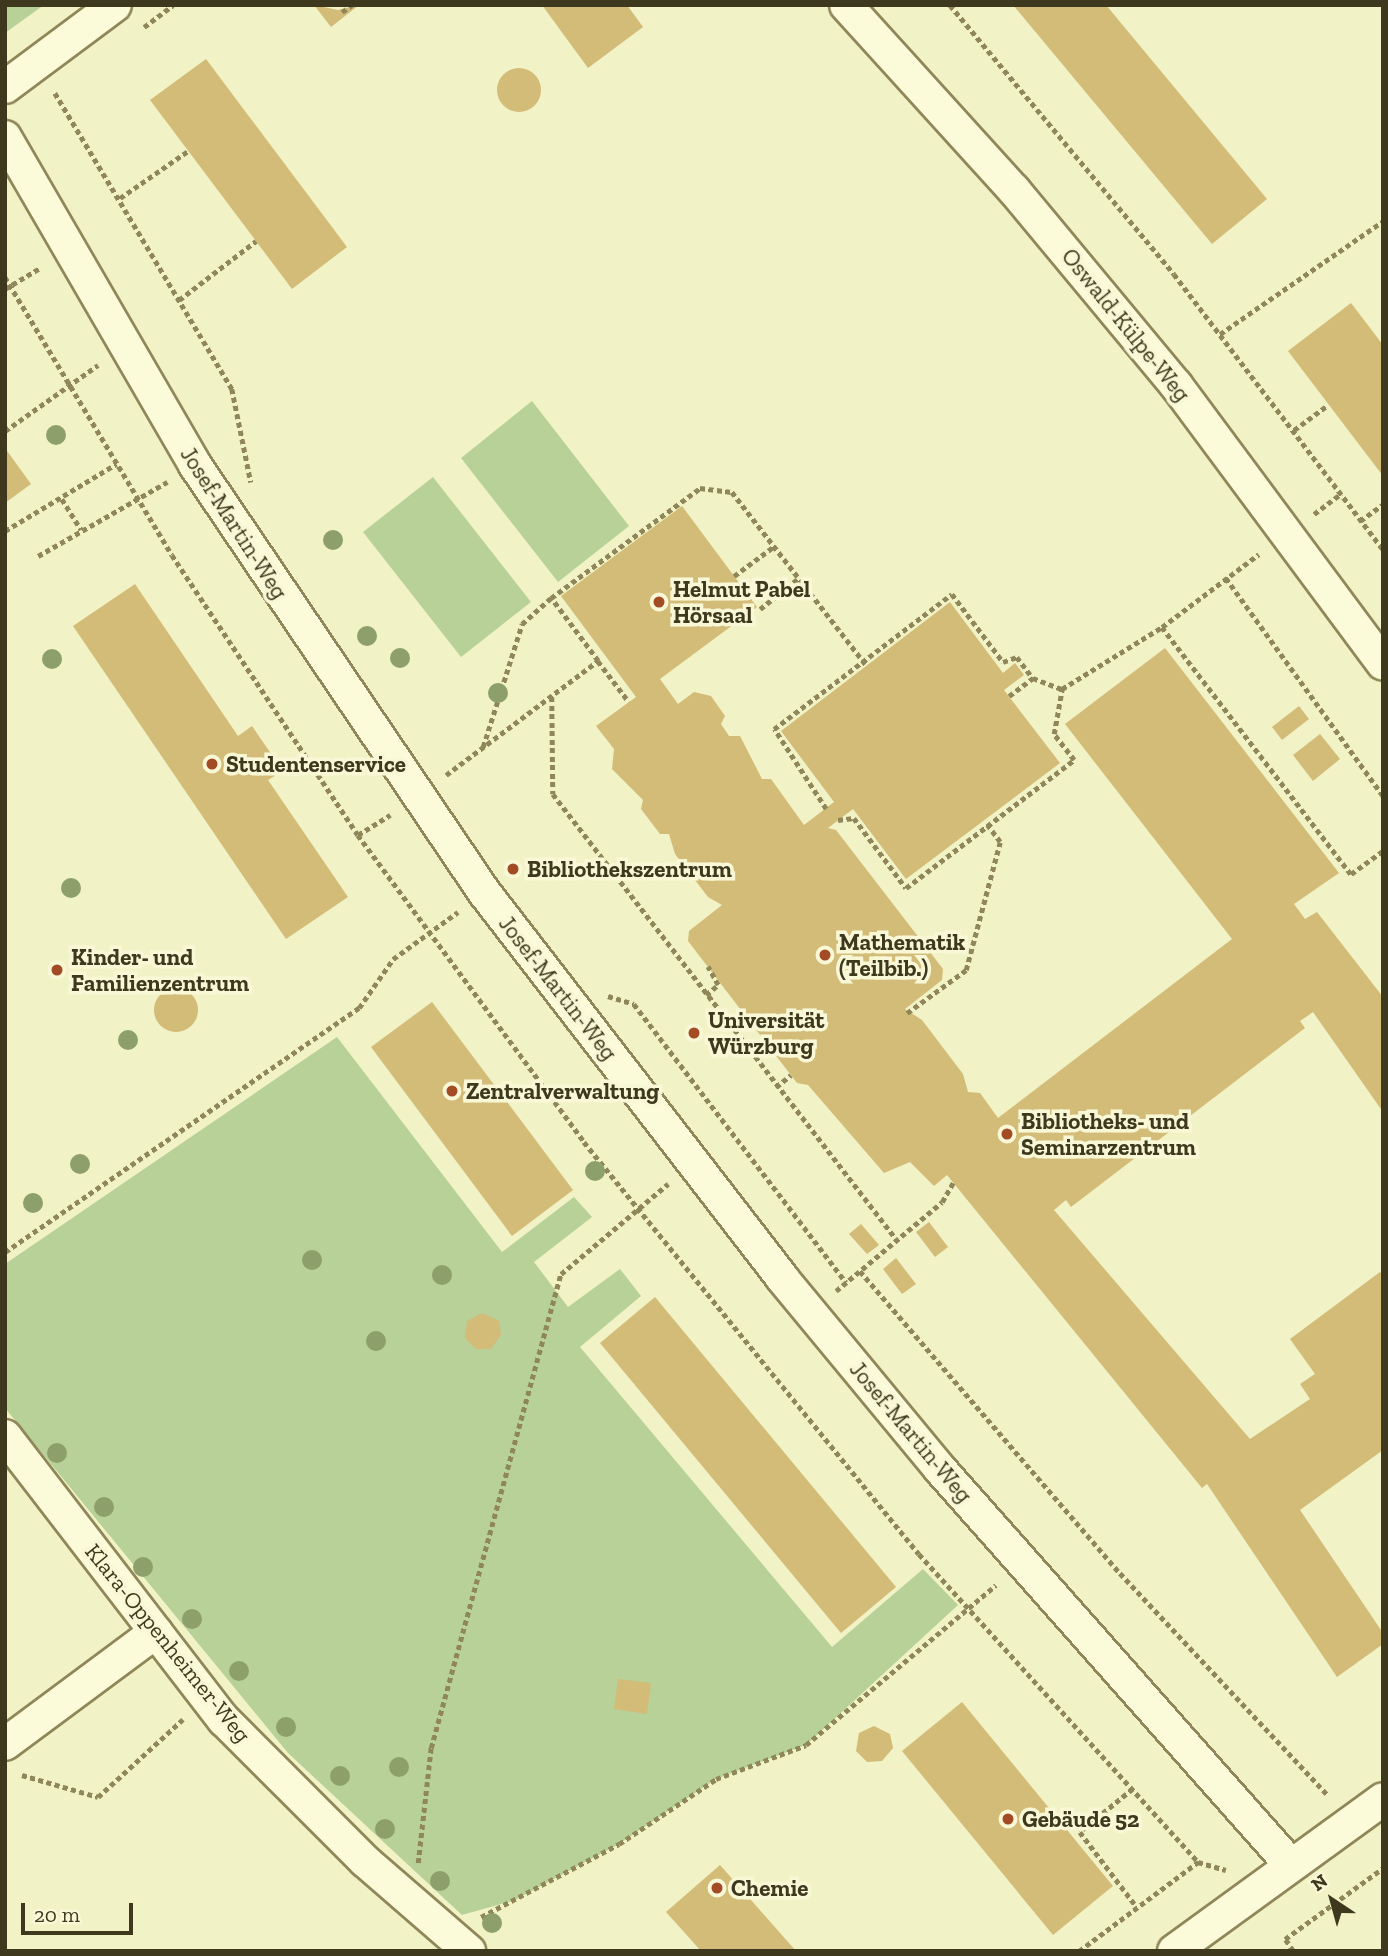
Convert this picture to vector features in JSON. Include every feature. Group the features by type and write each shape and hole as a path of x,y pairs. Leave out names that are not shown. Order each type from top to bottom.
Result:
{"street":[{"path":"5,88 114,5"},
{"name":"Oswald-Külpe-Weg","path":"846,5 1014,190 1290,531 1383,664"},
{"name":"Josef-Martin-Weg","path":"5,136 125,349 195,465 416,798 484,892 811,1312 1023,1562 1291,1865"},
{"name":"Klara-Oppenheimer-Weg","path":"5,1436 207,1697 404,1895 469,1951"},
{"path":"5,1744 156,1632"},
{"path":"1189,1947 1291,1865 1383,1799"}],"path":[{"path":"342,12 352,5"},
{"path":"950,5 1220,334 1383,549"},
{"path":"55,93 232,389 254,497"},
{"path":"120,198 188,151"},
{"path":"1220,334 1383,221"},
{"path":"179,300 256,241"},
{"path":"8,287 69,251"},
{"path":"5,277 8,287 138,499 358,835 428,933 637,1210 969,1609 1198,1862 1079,1951"},
{"path":"5,432 67,383 125,349"},
{"path":"1294,430 1328,404"},
{"path":"5,531 116,464"},
{"path":"38,556 195,465"},
{"path":"482,748 522,624 551,598 700,488 732,492 866,664"},
{"path":"838,821 854,818 906,888 1074,760 1054,734 1062,689 1162,626 1341,495"},
{"path":"62,499 81,530"},
{"path":"1360,521 1383,504"},
{"path":"734,576 773,547"},
{"path":"1226,578 1383,796"},
{"path":"760,609 799,579"},
{"path":"826,809 774,729 866,664 952,594 1003,662 1017,657 1033,678 1062,689"},
{"path":"551,598 629,702"},
{"path":"1162,626 1351,874 1383,851"},
{"path":"358,835 416,798 598,662"},
{"path":"1009,696 1033,678"},
{"path":"552,696 552,794 897,1240"},
{"path":"907,1013 966,970 1000,842 987,825"},
{"path":"5,1252 359,1008 393,959 484,892"},
{"path":"706,995 718,985 708,967"},
{"path":"597,993 635,1004 846,1282"},
{"path":"776,1087 791,1075"},
{"path":"404,1895 417,1875 431,1748 561,1274 694,1164"},
{"path":"811,1312 897,1240 953,1183"},
{"path":"860,1271 1120,1573 1327,1794"},
{"path":"441,1928 469,1924 619,1844 716,1779 806,1745 1023,1562"},
{"path":"18,1774 98,1797 207,1697"},
{"path":"1133,1788 1080,1832 1136,1906"},
{"path":"1293,1951 1285,1939 1383,1868"}],"green space":[{"path":"5,5 44,5 5,33"},
{"path":"532,401 629,526 558,582 461,458"},
{"path":"433,477 531,602 461,657 363,532"},
{"path":"337,1037 502,1252 574,1197 592,1217 534,1262 568,1307 620,1269 641,1296 580,1347 832,1647 923,1569 958,1605 806,1745 716,1779 619,1844 515,1900 462,1915 288,1753 5,1408 5,1264"}],"building":[{"path":"314,5 338,10 359,5 331,27"},
{"path":"542,5 627,5 643,27 588,68"},
{"path":"1013,5 1106,5 1267,199 1212,244"},
{"path":"206,59 347,247 292,289 150,100"},
{"path":"519,68 534,75 541,90 534,105 519,112 504,105 497,90 504,75"},
{"path":"1351,303 1383,345 1383,476 1288,351"},
{"path":"5,448 31,484 5,503"},
{"name":"Bibliotheks- und Seminarzentrum","path":"682,506 757,607 660,679 678,704 694,692 711,696 725,716 721,724 729,736 740,736 762,779 771,779 804,825 834,802 781,731 950,602 1003,673 1015,663 1024,675 1004,690 1060,763 906,879 853,809 828,828 836,830 943,969 942,980 905,1009 922,1020 963,1074 968,1092 980,1093 998,1118 1232,939 1065,724 1165,648 1339,873 1294,904 1305,919 1317,912 1383,997 1383,1112 1313,1012 1300,1021 1305,1028 1071,1207 1066,1200 1054,1210 1250,1439 1310,1399 1300,1384 1315,1374 1290,1339 1380,1272 1383,1276 1383,1450 1300,1510 1383,1633 1383,1644 1337,1677 1207,1484 1202,1488 947,1175 934,1186 910,1162 884,1173 808,1085 797,1083 688,941 689,931 722,905 708,897 675,854 669,834 660,834 641,809 643,800 612,769 614,749 596,726 636,697 561,596"},
{"name":"Studentenservice","path":"135,584 238,736 252,726 283,771 268,780 348,897 286,939 73,626"},
{"path":"1299,706 1309,719 1282,740 1272,727"},
{"path":"1320,734 1340,759 1313,781 1293,755"},
{"path":"176,988 192,994 198,1010 192,1026 176,1032 160,1026 154,1010 160,994"},
{"name":"Zentralverwaltung","path":"432,1002 573,1190 512,1236 371,1047"},
{"path":"929,1222 948,1247 935,1257 916,1232"},
{"path":"861,1224 879,1245 867,1254 849,1234"},
{"path":"896,1258 916,1284 902,1294 883,1269"},
{"path":"655,1297 896,1587 841,1633 600,1343"},
{"path":"482,1313 499,1321 501,1335 491,1349 476,1349 465,1338 467,1321"},
{"path":"618,1679 651,1683 647,1714 614,1709"},
{"name":"Gebäude 52","path":"962,1702 1113,1886 1053,1935 902,1751"},
{"path":"874,1726 890,1734 893,1748 882,1761 867,1762 856,1751 859,1733"},
{"name":"Chemie","path":"720,1865 796,1951 701,1951 666,1912"}],"place":[{"name":"Helmut Pabel Hörsaal","path":"659,602"},
{"name":"Studentenservice","path":"212,764"},
{"name":"Bibliothekszentrum","path":"513,869"},
{"name":"Mathematik (Teilbib.)","path":"825,955"},
{"name":"Kinder- und Familienzentrum","path":"57,970"},
{"name":"Universität Würzburg","path":"694,1033"},
{"name":"Zentralverwaltung","path":"452,1091"},
{"name":"Bibliotheks- und Seminarzentrum","path":"1007,1134"},
{"name":"Gebäude 52","path":"1008,1819"},
{"name":"Chemie","path":"717,1888"}]}
